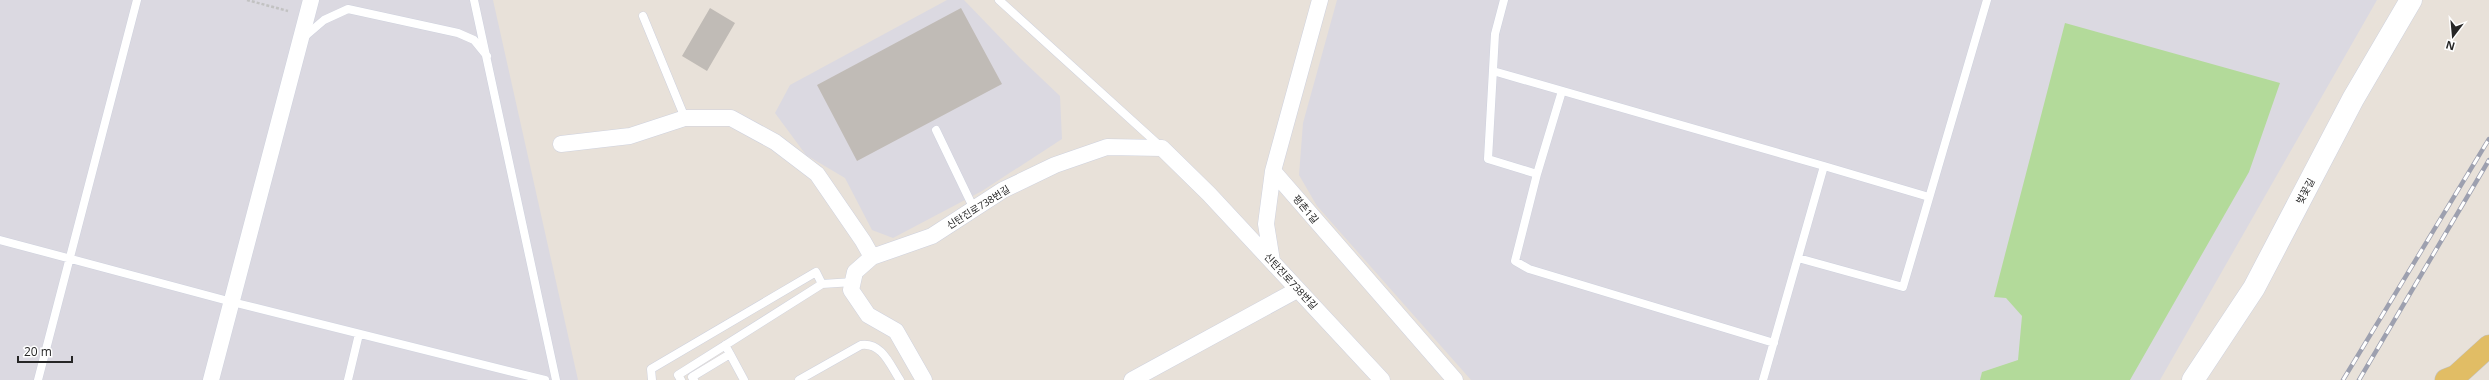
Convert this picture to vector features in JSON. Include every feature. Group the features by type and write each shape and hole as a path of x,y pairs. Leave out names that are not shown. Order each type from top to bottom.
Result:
{"main road":[{"path":"2446,380 2456,376 2489,346"}],"street":[{"path":"211,380 312,0"},
{"path":"1272,261 1266,224 1273,171 1320,0"},
{"name":"벚꽃길","path":"2193,380 2254,288 2353,99 2412,0"},
{"path":"561,144 630,136 685,118 731,118 775,142 817,174 863,241 872,258"},
{"name":"신탄진로738번길","path":"853,282 854,272 872,258 932,236 1003,190 1048,168 1107,147 1162,148 1209,194 1382,380"},
{"name":"평촌1길","path":"1273,171 1455,380"},
{"path":"853,282 851,290 868,315 896,331 924,380"},
{"path":"1132,380 1297,290"}],"lane":[{"path":"38,380 137,0"},
{"path":"474,0 488,58 556,380"},
{"path":"999,0 1162,148"},
{"path":"1504,0 1495,34 1488,159 1537,174"},
{"path":"1798,258 1903,287 1987,0"},
{"path":"301,40 324,20 348,9 458,33 474,40 488,58"},
{"path":"643,16 685,118"},
{"path":"1493,71 1929,197"},
{"path":"1562,91 1537,174 1515,261 1529,269 1774,343"},
{"path":"936,130 974,209"},
{"path":"1762,380 1774,343 1824,166"},
{"path":"0,240 232,302 545,380"},
{"path":"652,380 651,369 816,272 822,284"},
{"path":"681,380 678,375 822,284 853,282"},
{"path":"348,380 359,334"},
{"path":"799,380 861,345 870,344 880,348 900,380"},
{"path":"725,345 744,380"},
{"path":"694,380 692,377 730,354"}],"path":[{"path":"247,0 288,11"}],"shaded area":[{"path":"0,0 493,0 578,380 0,380"},
{"path":"947,0 964,0 1020,58 1060,96 1062,139 982,191 893,238 872,230 845,178 806,155 775,113 790,85"},
{"path":"1337,0 2377,0 2160,380 1471,380 1317,206 1299,175 1303,123"}],"green space":[{"path":"2065,23 2280,83 2249,172 2130,380 1980,380 1982,372 2018,360 2022,316 2006,298 1994,297"}],"building":[{"path":"710,8 735,23 707,71 682,56"},
{"path":"961,8 1002,84 857,161 817,85"}],"railway":[{"path":"2343,380 2489,139"},
{"path":"2359,380 2489,160"}]}
